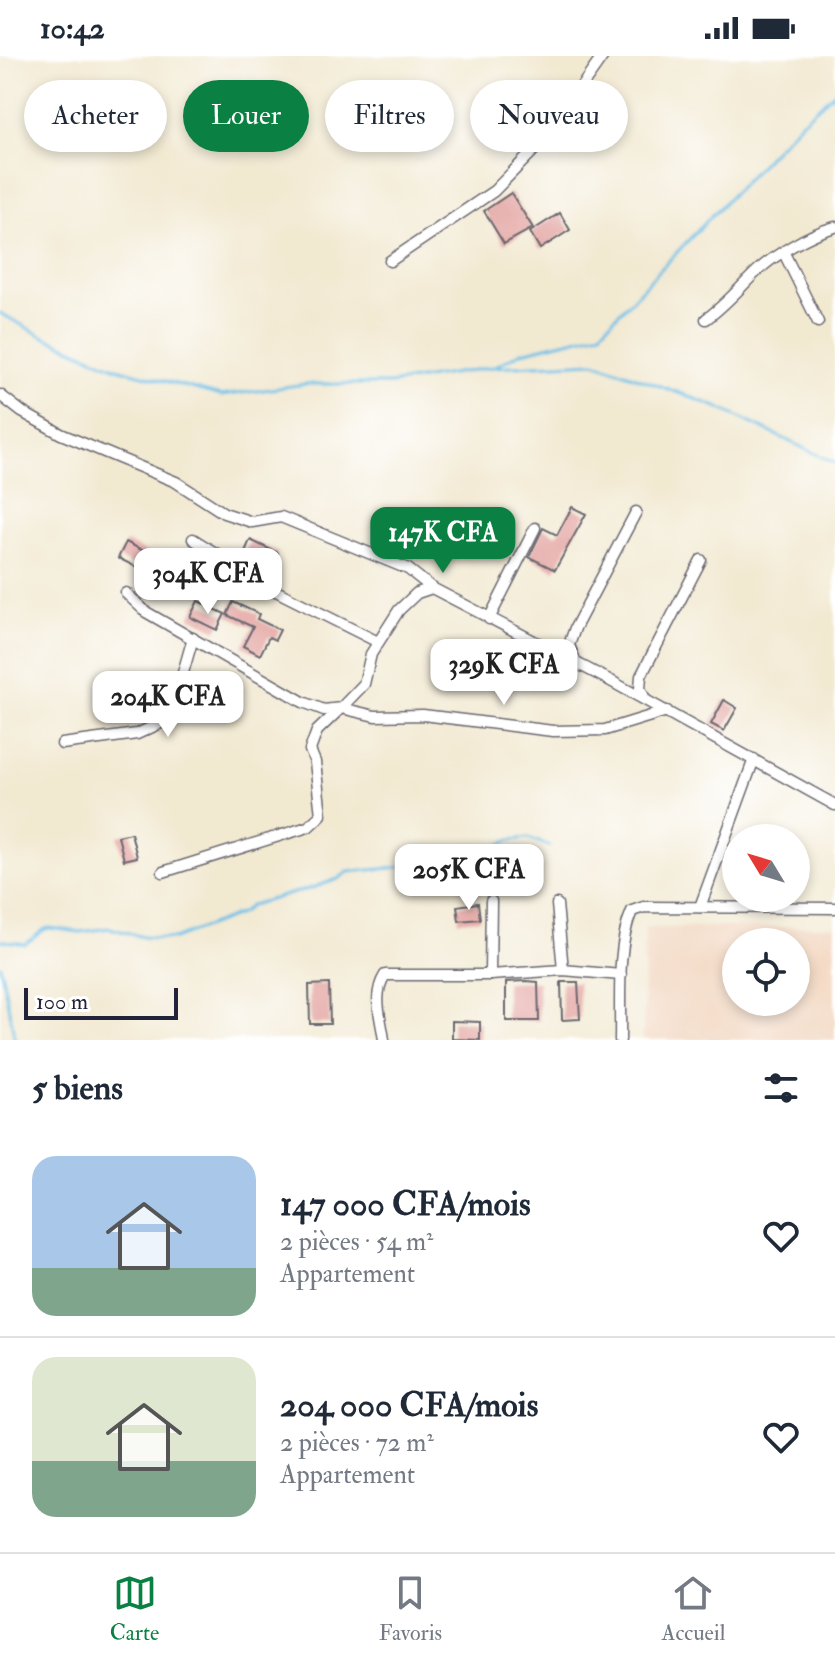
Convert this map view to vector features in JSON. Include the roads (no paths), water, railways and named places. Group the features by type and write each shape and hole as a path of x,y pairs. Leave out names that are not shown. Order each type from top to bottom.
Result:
{"street":[{"path":"390,261 494,191 543,141 603,56"},
{"path":"706,319 722,308 755,272 817,231 835,227"},
{"path":"784,253 818,322"},
{"path":"0,395 61,434 176,482 224,513 252,522 281,517 408,569 432,588 645,699 835,805"},
{"path":"576,663 569,645 575,628 636,512"},
{"path":"489,619 535,528"},
{"path":"193,539 274,590 378,642"},
{"path":"645,699 640,688 641,676 701,560"},
{"path":"163,872 308,827 321,815 315,762 310,750 317,731 364,684 371,654 399,610 417,593 432,588"},
{"path":"126,593 146,612 303,702 324,710 341,708 375,716 423,715 553,731 605,730 667,711"},
{"path":"62,744 137,734 163,722 180,683 193,638"},
{"path":"700,907 754,759"},
{"path":"490,975 491,901"},
{"path":"557,904 563,970"},
{"path":"620,1040 621,975 627,922 632,911 644,907 835,908"},
{"path":"384,1040 377,986 385,975 490,975 563,970 621,975"}],"waterway":[{"path":"495,366 522,352 600,333 801,122 835,92"},
{"path":"0,313 42,336 117,368 221,396 305,384 390,384 493,367 595,362 717,407 835,463"},
{"path":"0,940 25,944 50,928 80,932 110,928 143,937 174,939 242,913 251,905 312,888 348,872 402,867 468,851 488,850 511,840 528,838 550,846"},
{"path":"0,965 15,1040"}]}
